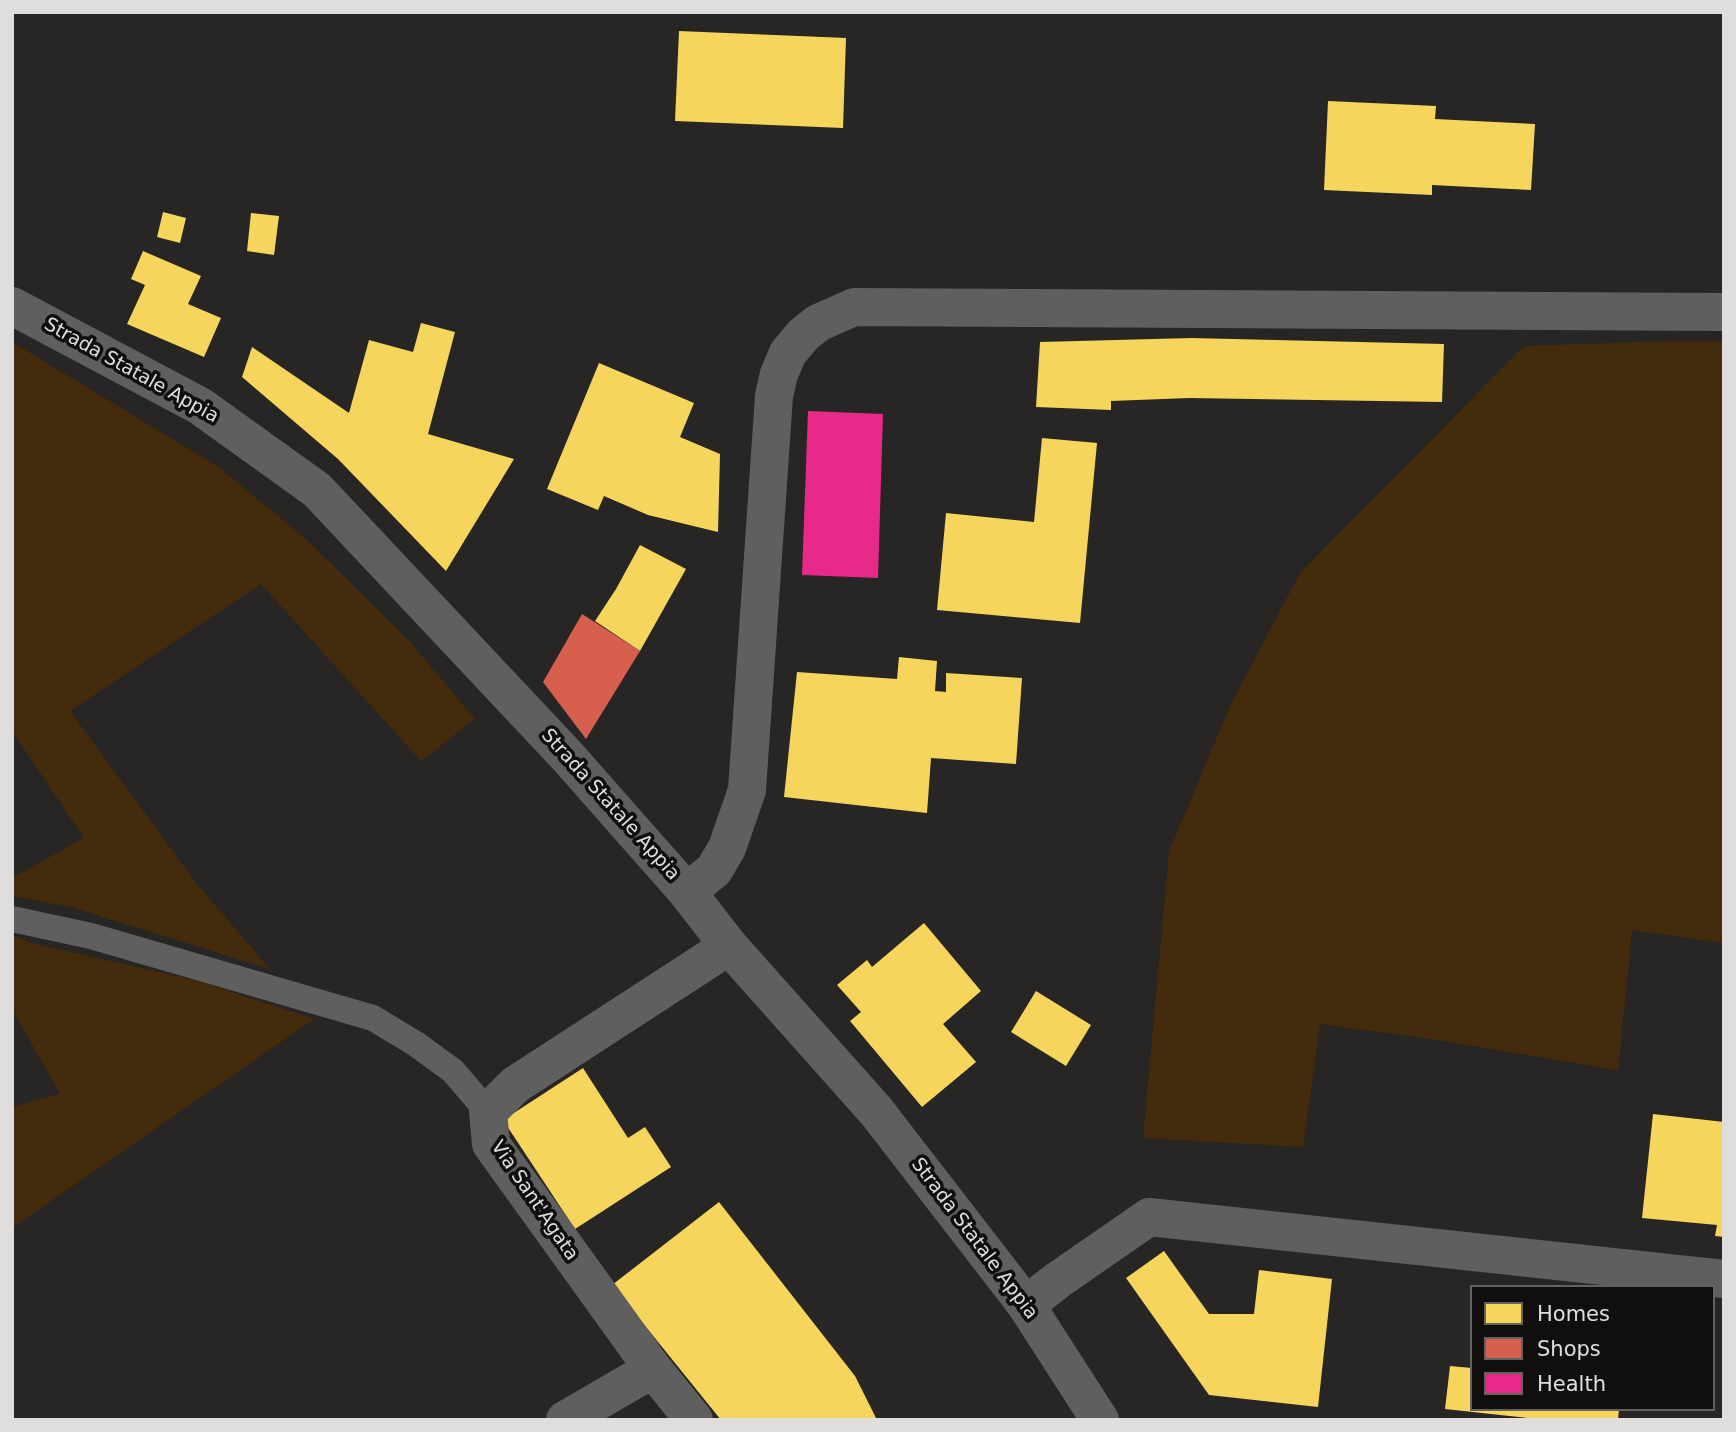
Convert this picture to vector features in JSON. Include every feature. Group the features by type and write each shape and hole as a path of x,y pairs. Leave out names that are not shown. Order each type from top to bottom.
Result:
{"street":[{"name":"Strada Statale Appia","path":"12,306 200,406 317,490 566,756 687,892 729,946 876,1111 1027,1305 1100,1420"},
{"path":"687,892 714,870 727,848 747,790 774,396 788,353 803,335 818,323 854,307 1724,312"},
{"path":"488,1112 515,1085 729,946"},
{"name":"Via Sant'Agata","path":"488,1112 491,1144 653,1369 694,1420"},
{"path":"1027,1305 1058,1280 1149,1217 1724,1279"},
{"path":"565,1420 653,1369"}],"lane":[{"path":"12,919 91,936 373,1018 453,1071 488,1112"}],"shaded area":[{"path":"1724,341 1724,943 1632,930 1618,1070 1432,1039 1320,1024 1303,1147 1143,1138 1169,852 1230,706 1300,573 1524,346"},
{"path":"12,342 217,466 305,538 409,641 475,719 421,761 261,584 70,711 196,883 270,969 71,907 12,896 12,878 84,838 12,731"},
{"path":"12,935 31,943 198,981 314,1019 12,1228 12,1107 60,1094 12,1009"}],"building: Homes":[{"path":"679,31 846,38 843,128 675,121"},
{"path":"1328,101 1436,106 1435,119 1535,124 1531,190 1432,185 1432,195 1324,190"},
{"path":"163,212 186,218 180,243 157,237"},
{"path":"251,213 279,216 274,255 247,251"},
{"path":"143,251 201,276 188,304 221,318 204,357 127,324 145,285 131,279"},
{"path":"421,323 455,332 428,434 514,459 446,571 338,459 242,377 252,347 349,413 369,340 413,352"},
{"path":"1191,338 1444,344 1442,402 1189,398 1111,401 1111,410 1036,407 1040,342"},
{"path":"599,363 694,403 680,437 720,454 718,532 648,515 604,496 598,510 547,489"},
{"path":"1042,438 1097,443 1080,623 937,610 946,513 1034,522"},
{"path":"640,545 686,569 640,651 595,621"},
{"path":"899,657 937,661 935,691 946,692 946,673 1022,678 1016,764 931,758 927,813 784,797 797,672 897,679"},
{"path":"924,923 981,991 943,1024 976,1062 922,1107 850,1021 861,1012 837,985 867,960 872,967"},
{"path":"1036,991 1091,1025 1066,1066 1011,1032"},
{"path":"583,1068 628,1138 645,1127 671,1167 575,1229 503,1120"},
{"path":"1653,1114 1724,1122 1724,1237 1715,1236 1717,1225 1642,1218"},
{"path":"719,1202 855,1376 877,1420 721,1420 612,1285"},
{"path":"1164,1251 1209,1314 1254,1314 1259,1270 1332,1279 1318,1407 1209,1395 1126,1278"},
{"path":"1450,1366 1470,1368 1470,1411 1619,1411 1618,1420 1528,1420 1445,1409"}],"building: Shops":[{"path":"582,614 640,651 586,739 543,682"}],"building: Health":[{"path":"808,411 883,414 878,578 802,575"}]}
